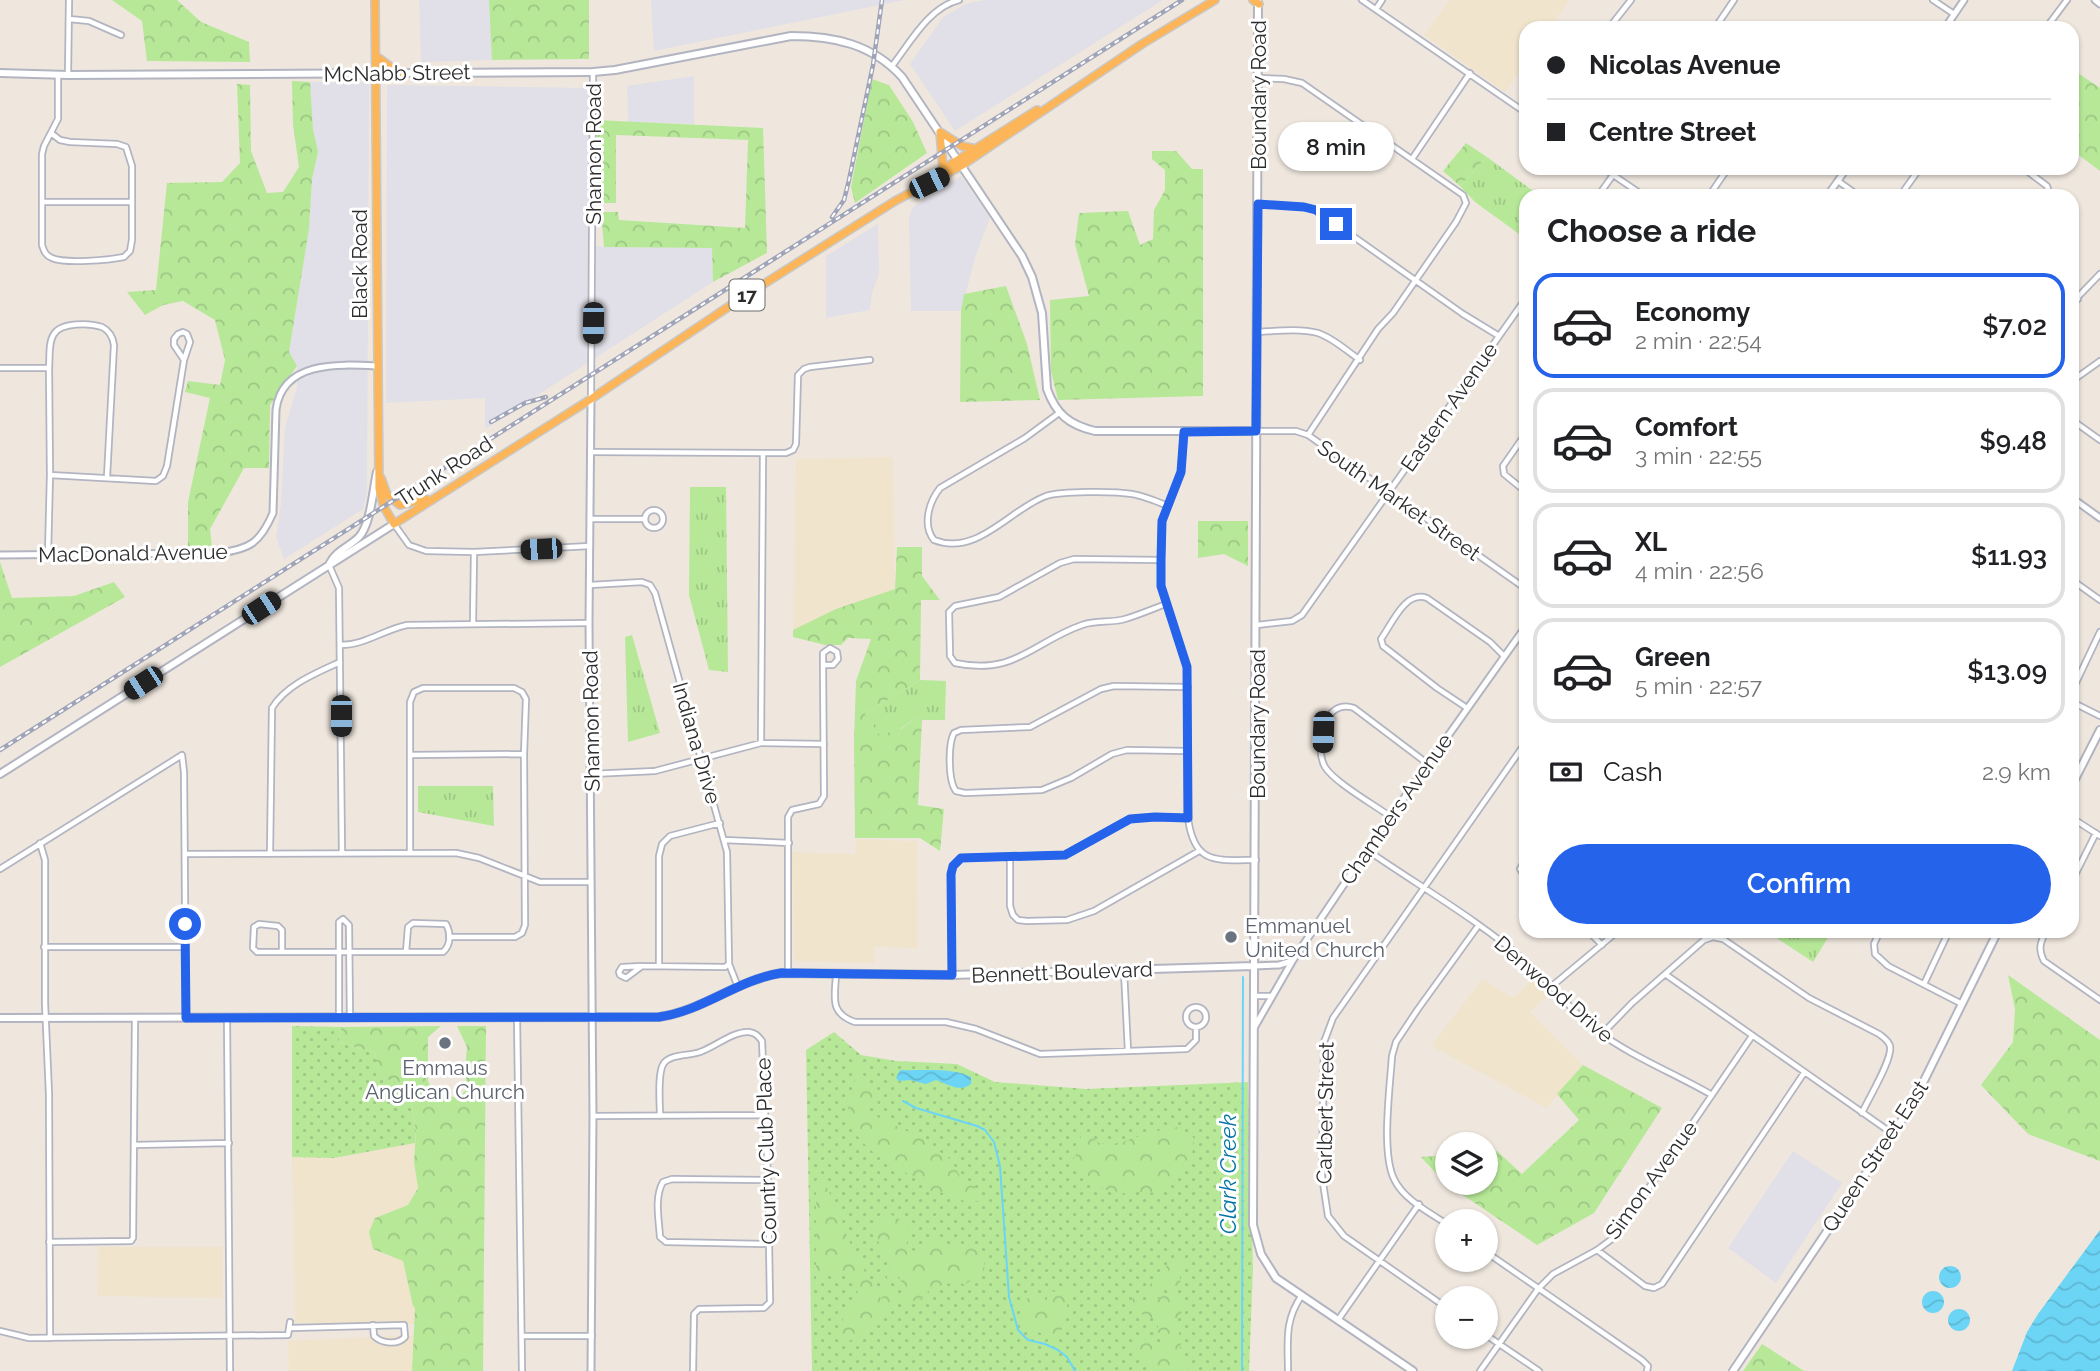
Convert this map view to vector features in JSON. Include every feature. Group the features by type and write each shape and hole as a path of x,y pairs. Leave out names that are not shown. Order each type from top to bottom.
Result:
{"highway":[{"name":"Black Road","path":"374,0 379,467 381,498 394,524"},
{"name":"Trunk Road","path":"394,524 591,399 740,299 960,163 1142,44 1215,0"},
{"path":"376,56 398,73"},
{"name":"Trunk Road","path":"905,195 943,169 960,163 1027,116 1057,100"},
{"path":"940,132 962,147 977,149"},
{"path":"940,132 943,169"},
{"path":"379,467 387,495 400,505 419,502 458,483"}],"main road":[{"name":"Boundary Road","path":"1257,1 1259,78 1253,1225 1264,1260 1276,1278 1413,1371"},
{"name":"McNabb Street","path":"0,73 68,75 593,72 791,36 824,37 852,44 866,49 892,66"},
{"path":"892,66 1010,237 1032,277 1042,313 1046,389 1059,413"},
{"name":"South Market Street","path":"1059,413 1073,425 1095,430 1256,431"},
{"path":"329,565 335,554 359,537 365,528 379,467"},
{"name":"Trunk Road","path":"0,774 394,524"},
{"path":"2079,771 2100,730"},
{"name":"Queen Street East","path":"1733,1371 1912,1105 1995,938"},
{"name":"Bennett Boulevard","path":"0,1018 671,1015 703,1004 766,975 788,973 952,975 1254,966"}],"street":[{"path":"68,75 69,0"},
{"path":"892,66 934,13 948,3 959,0"},
{"path":"1362,0 1519,108"},
{"path":"1376,9 1382,0"},
{"path":"1614,21 1631,0"},
{"path":"1720,21 1734,0"},
{"path":"1933,0 1954,14"},
{"path":"1950,21 1964,0"},
{"path":"2051,21 2067,0"},
{"path":"2095,0 2100,4"},
{"path":"69,19 89,21 121,35"},
{"name":"Shannon Road","path":"591,1371 593,1116 589,623 593,72"},
{"path":"1412,159 1470,73"},
{"path":"51,133 60,141 117,144 126,147 132,166 130,251 124,257 104,261 54,260 45,254 42,245 42,154 51,133 58,119 58,75"},
{"path":"1259,78 1302,83 1463,195 1466,203 1456,222 1378,329 1308,435"},
{"path":"1603,189 1613,175 1634,189"},
{"path":"1832,189 1842,175"},
{"path":"2033,175 2049,189"},
{"path":"1838,181 1849,189"},
{"path":"42,202 130,202"},
{"path":"1258,204 1316,210 1463,314 1499,336"},
{"path":"2079,298 2100,275"},
{"name":"Eastern Avenue","path":"1257,625 1292,621 1302,615 1519,308"},
{"path":"48,554 48,368 52,336 66,326 93,325 104,328 111,334 114,345 107,477"},
{"path":"50,475 156,481 163,476 167,467 184,360 190,342 187,334 183,332 178,334 173,342 184,360"},
{"path":"1256,332 1319,333 1360,360"},
{"path":"591,452 786,453 793,450 796,444 798,375 804,369 870,360"},
{"path":"2079,376 2100,361"},
{"name":"MacDonald Avenue","path":"0,555 219,553 238,551 251,545 266,529 273,513 276,410 278,397 284,386 298,374 315,368 376,366"},
{"path":"0,368 48,368"},
{"path":"1059,413 1025,438 940,488 933,496 929,509 928,526 932,538 941,543 977,539 1044,497 1058,494 1131,494 1168,506"},
{"path":"2079,425 2100,440"},
{"name":"South Market Street","path":"1256,431 1296,431 1308,435 1519,584"},
{"path":"1184,432 1181,472 1162,521 1161,586 1185,658 1188,687 1190,834 1199,851 1217,859 1256,860"},
{"path":"1519,443 1503,466 1504,474 1519,486"},
{"path":"761,743 763,453"},
{"path":"2079,503 2100,518"},
{"path":"590,519 645,519"},
{"path":"394,524 403,538 416,549 474,552 590,546"},
{"path":"472,623 474,552"},
{"path":"1161,560 1074,559 1060,563 999,597 954,606 949,612 950,656 955,663 966,666 1011,662 1082,625 1123,620 1166,604"},
{"path":"329,565 339,588 342,853"},
{"name":"Indiana Drive","path":"590,585 642,582 650,585 655,593 727,852 729,964"},
{"path":"2079,585 2100,600"},
{"path":"1467,708 1383,646 1381,639 1405,604 1412,597 1419,595 1427,598 1490,642 1504,656"},
{"path":"341,645 355,645 392,628 407,625 589,623"},
{"path":"2079,676 2100,632"},
{"name":"Chambers Avenue","path":"1253,1031 1293,960 1367,850 1519,636"},
{"path":"270,854 272,708 279,696 340,662"},
{"path":"788,973 789,813 819,804 824,796 823,665"},
{"path":"1188,687 1114,686 1101,689 1030,727 961,730 954,733 950,742 951,784 956,791 965,793 1042,790 1071,778 1112,754 1127,750 1188,751"},
{"path":"410,853 410,702 414,692 423,688 514,688 522,692 526,699 525,925 522,933 514,937 449,937"},
{"path":"1391,817 1332,775 1324,766 1323,732 1330,713 1337,707 1346,705 1354,708 1428,764"},
{"path":"2079,706 2100,716"},
{"path":"592,774 655,771 761,743 824,744"},
{"name":"Carlbert Street","path":"1435,1300 1334,1227 1328,1216 1322,1176 1324,1042 1333,1018 1519,753"},
{"path":"410,755 524,754"},
{"path":"0,869 182,755 186,1018"},
{"path":"952,975 953,866 961,858 1065,855 1130,819 1188,818"},
{"path":"659,966 659,856 662,844 670,836 720,823"},
{"path":"2079,823 2098,835 2079,869"},
{"path":"724,840 789,843"},
{"path":"40,843 45,860 50,1338"},
{"name":"Denwood Drive","path":"1367,850 1425,888 1533,968 1563,1000 1602,1034 1629,1053 1712,1095"},
{"path":"1008,858 1010,906 1013,915 1018,920 1027,921 1067,920 1081,917 1199,851"},
{"path":"185,854 456,853 540,882 591,882"},
{"path":"340,1017 339,922 343,919 349,925 350,1017"},
{"path":"282,952 282,930 278,926 259,924 254,927 253,948 257,952 282,952 339,952 349,952 406,952 443,952 448,948 446,924 413,923 408,927 406,952"},
{"path":"1435,1215 1403,1191 1394,1180 1388,1155 1392,1056 1396,1042 1478,926"},
{"path":"1595,938 1602,945"},
{"path":"1552,986 1610,938"},
{"path":"1602,1034 1665,974 1704,940 1710,938"},
{"path":"1718,938 1809,999 1887,1040 1891,1049 1862,1113"},
{"path":"1877,938 1875,954 1888,966 1962,1004"},
{"path":"1924,984 1946,938"},
{"path":"2042,938 2039,952 2045,961 2100,1000"},
{"path":"44,947 186,947"},
{"name":"Bennett Boulevard","path":"1254,966 1279,965 1293,960"},
{"path":"642,966 626,978 620,975 622,967 642,966 725,967 729,964 738,987"},
{"path":"1124,971 1128,1051"},
{"path":"1665,974 1893,1134"},
{"path":"836,975 836,1010 843,1018 855,1022 946,1022 976,1029 1040,1054 1186,1049 1196,1040 1196,1027"},
{"path":"1253,996 1271,996"},
{"path":"1194,1007 1203,1010 1205,1016 1204,1022 1196,1027 1190,1025 1186,1016 1188,1010 1194,1007"},
{"path":"517,1017 522,1371"},
{"path":"49,1242 131,1241 134,1235 135,1018"},
{"path":"227,1018 230,1371"},
{"name":"Country Club Place","path":"660,1116 662,1064 669,1059 701,1052 748,1032 757,1034 762,1041 770,1302 764,1308 699,1309 694,1314 693,1371"},
{"name":"Simon Avenue","path":"1498,1344 1538,1289 1553,1274 1597,1250 1616,1236 1752,1036"},
{"path":"1597,1250 1645,1286 1654,1288 1662,1284 1804,1073"},
{"path":"593,1116 764,1115"},
{"path":"134,1145 229,1143"},
{"path":"768,1180 671,1179 663,1182 660,1188 658,1206 660,1237 666,1242 770,1244"},
{"path":"1338,1320 1419,1204"},
{"path":"1498,1261 1647,1368"},
{"path":"1288,1371 1289,1325 1292,1310 1302,1295"},
{"path":"0,1331 29,1338 288,1335 291,1325 373,1325 404,1325 405,1337 398,1342 379,1341 374,1336 373,1325"},
{"path":"522,1336 592,1336"},
{"path":"1498,1344 1539,1371"},
{"name":"Simon Avenue","path":"1480,1371 1495,1349"}],"shaded area":[{"path":"419,0 489,0 492,60 421,62"},
{"path":"651,0 904,0 654,51"},
{"path":"984,0 1163,0 955,131 910,64 943,17 966,4"},
{"path":"1449,0 1570,0 1555,21 1519,21 1519,72 1505,92 1424,35"},
{"path":"694,76 694,124 628,122 627,86"},
{"path":"310,82 369,82 367,493 363,509 284,559 276,537 281,504 285,427 297,388 297,366 289,353 318,152 313,129"},
{"path":"387,85 589,88 588,245 712,248 713,282 485,429 485,398 386,403"},
{"path":"961,176 990,218 975,258 961,311 911,311 909,218 913,207"},
{"path":"878,224 879,274 872,293 870,310 826,318 826,256"},
{"path":"893,457 895,589 793,630 796,459"},
{"path":"856,839 917,841 918,948 874,947 874,963 794,961 792,852 855,854"},
{"path":"1533,978 1550,993 1530,1012 1583,1065 1547,1108 1431,1046 1482,979 1514,998"},
{"path":"415,1143 414,1162 418,1188 408,1205 375,1218 373,1249 403,1261 415,1307 414,1324 295,1323 292,1157 334,1158"},
{"path":"1793,1151 1842,1183 1776,1283 1728,1248"},
{"path":"98,1247 223,1247 223,1298 97,1296"},
{"path":"475,1332 475,1371 289,1371 288,1341"}],"green space":[{"path":"112,0 177,0 201,22 249,42 250,62 147,61 142,21"},
{"path":"489,0 589,0 589,59 492,60"},
{"path":"2079,74 2100,88 2100,171 2079,155"},
{"path":"872,79 889,85 913,122 927,153 855,203 851,187"},
{"path":"292,81 310,82 313,129 318,152 312,179 309,229 289,352 297,366 270,405 269,468 244,468 210,529 212,546 188,546 188,502 210,398 185,392 188,381 220,385 225,360 215,320 183,301 163,305 145,315 127,292 156,290 167,183 222,182 240,163 237,84 250,85 251,151 267,193 283,192 299,167 293,125"},
{"path":"596,120 763,128 767,253 713,282 712,248 604,247 601,212 618,212 619,220 745,228 748,140 616,135 616,203 600,203"},
{"path":"1466,143 1487,157 1460,186 1443,171"},
{"path":"1152,151 1176,151 1192,169 1203,169 1203,396 1058,400 1051,371 1050,300 1089,296 1075,244 1079,213 1128,211 1140,245 1153,239 1154,210 1165,190 1165,170 1152,159"},
{"path":"1487,157 1530,189 1519,189 1519,234 1475,202 1460,186"},
{"path":"1006,286 1027,344 1040,400 960,402 961,311 964,294"},
{"path":"690,487 726,487 728,672 709,670 689,595"},
{"path":"1198,521 1248,521 1248,566 1224,554 1198,558"},
{"path":"897,547 922,547 922,576 940,600 921,600 920,680 865,714 901,729 917,717 922,720 918,805 944,809 940,851 920,838 855,838 856,681 871,639 848,638 841,645 825,645 793,637 793,630 836,609 895,589"},
{"path":"0,562 12,598 74,596 114,582 125,597 0,667"},
{"path":"632,635 660,733 628,742 625,637"},
{"path":"920,680 946,681 945,720 922,720 917,717 900,729 896,728 881,737 865,714"},
{"path":"418,786 493,786 494,826 418,812"},
{"path":"1777,938 1828,938 1813,962"},
{"path":"2008,975 2100,1040 2100,1161 2028,1134 1981,1085 2013,1042 2015,1009"},
{"path":"292,1026 341,1027 339,1042 375,1053 379,1075 413,1090 414,1097 411,1100 416,1131 415,1143 334,1158 292,1157"},
{"path":"441,1026 428,1037 428,1081 434,1093 458,1098 467,1089 467,1047 457,1026 486,1026 483,1371 412,1371 415,1308 403,1261 373,1249 369,1232 375,1218 408,1205 418,1188 414,1162 416,1131 411,1100 414,1097 413,1090 378,1075 375,1053 339,1042 341,1027"},
{"path":"834,1032 861,1055 896,1061 957,1064 995,1082 1086,1089 1248,1082 1253,1268 1249,1371 812,1371 806,1050"},
{"path":"855,1059 880,1107 859,1108 925,1140 952,1161 960,1177 975,1184 974,1194 987,1199 968,1203 949,1194 931,1191 926,1182 888,1163 864,1144 855,1133 848,1107 854,1088"},
{"path":"1583,1065 1662,1108 1594,1213 1537,1245 1498,1219 1498,1209 1484,1209 1463,1195 1498,1195 1498,1152 1522,1174 1579,1120 1557,1094"},
{"path":"1178,1127 1194,1138 1193,1148 1189,1163 1164,1192 1108,1191 1092,1180 1073,1160 1081,1136 1089,1135 1099,1143 1116,1145"},
{"path":"1435,1156 1435,1172 1421,1157"},
{"path":"816,1180 824,1182 840,1214 848,1239 866,1274 875,1285 880,1299 884,1295 879,1272 882,1271 897,1298 902,1295 903,1285 898,1275 891,1276 886,1253 879,1245 876,1226 890,1214 907,1226 909,1234 906,1246 911,1250 920,1252 926,1240 931,1237 932,1242 941,1239 949,1247 967,1243 985,1253 984,1272 964,1285 959,1281 931,1288 922,1299 898,1304 860,1335 840,1346 843,1318 859,1295 849,1275 831,1274 816,1284"},
{"path":"1170,1259 1181,1259 1181,1284 1144,1295 1165,1268"},
{"path":"1066,1286 1070,1293 1060,1337 1057,1339 1042,1334 1021,1320 1022,1302 1032,1296 1047,1300 1047,1291 1060,1292"},
{"path":"1171,1292 1180,1302 1187,1303 1177,1320 1181,1344 1178,1359 1187,1361 1188,1371 1147,1371 1133,1344 1134,1338 1140,1337 1148,1341 1153,1338 1160,1346 1164,1337 1158,1332 1158,1320 1136,1312 1130,1306 1134,1296 1141,1304"},
{"path":"1762,1344 1804,1371 1743,1371"}],"water":[{"path":"900,1070 955,1072 971,1077 971,1084 958,1088 936,1080 926,1084 910,1080 899,1081 896,1078"},
{"path":"2100,1230 2100,1371 2012,1371 2027,1332 2038,1314"},
{"path":"1950,1266 1958,1269 1961,1277 1958,1285 1950,1288 1942,1285 1939,1277 1942,1269"},
{"path":"1933,1291 1941,1294 1944,1302 1941,1310 1933,1313 1925,1310 1922,1302 1925,1294"},
{"path":"1959,1309 1967,1312 1970,1320 1967,1328 1959,1331 1951,1328 1948,1320 1951,1312"}],"waterway":[{"name":"Clark Creek","path":"1242,1371 1243,977"},
{"path":"903,1101 916,1108 977,1126 985,1130 994,1142 1000,1166 1009,1297 1018,1330 1028,1340 1058,1350 1067,1357 1075,1371"}],"railway":[{"path":"832,217 844,200 849,180 873,65 882,0"},
{"path":"0,750 1182,0"},
{"path":"491,422 525,403 546,397"}],"place":[{"name":"Emmanuel United Church","path":"1231,937"},
{"name":"Emmaus Anglican Church","path":"445,1043"}],"route":[{"path":"185,924 186,1018 659,1017 685,1012 766,975 952,975 951,874 953,866 961,858 1065,855 1130,819 1188,818 1187,667 1161,586 1162,521 1181,472 1184,432 1256,431 1258,204 1316,210 1336,224"}]}
